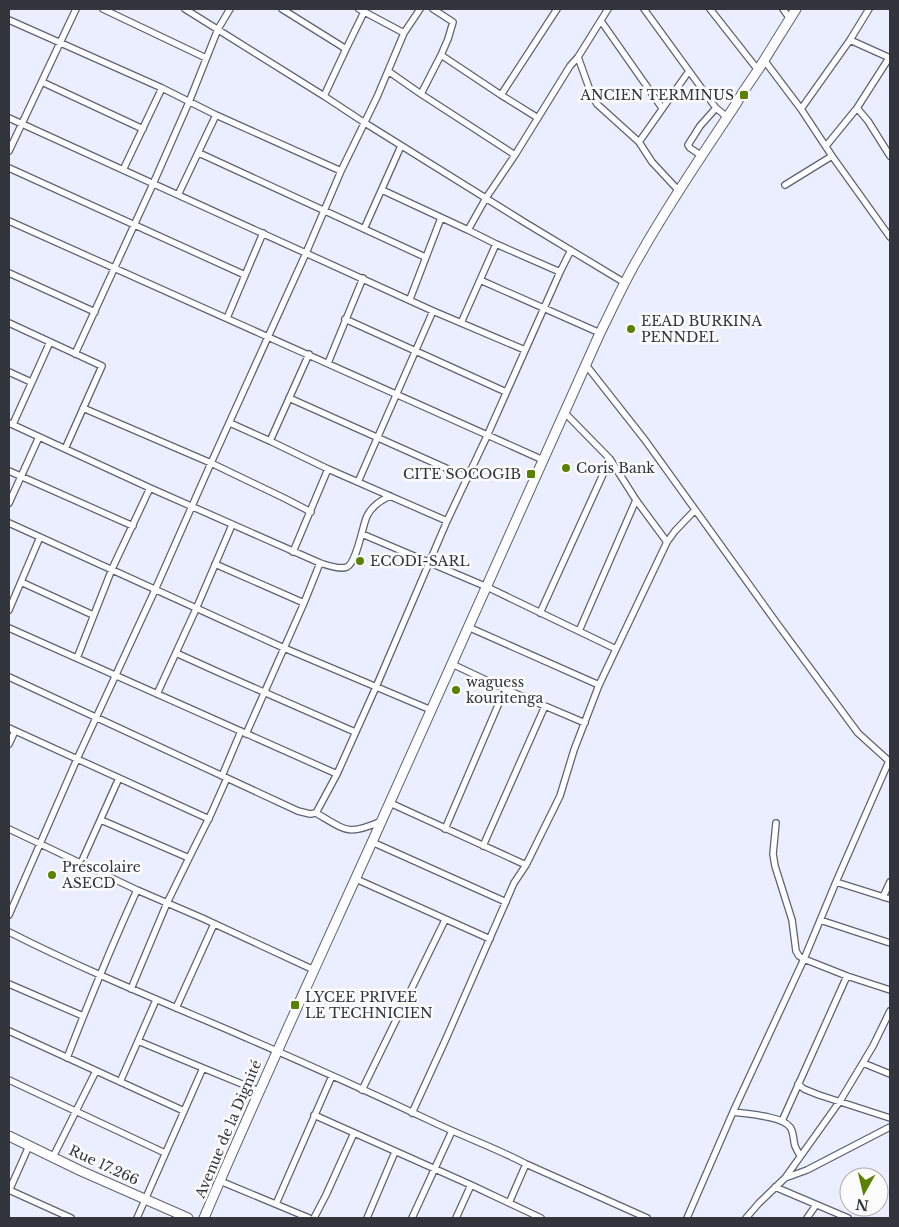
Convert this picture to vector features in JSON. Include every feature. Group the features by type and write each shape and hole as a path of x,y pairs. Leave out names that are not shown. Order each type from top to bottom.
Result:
{"street":[{"path":"9,151 76,9"},
{"path":"103,9 206,58"},
{"path":"185,9 401,146 625,283"},
{"path":"75,354 153,184 218,29 230,9"},
{"path":"282,9 346,49"},
{"path":"9,915 77,759 269,337 404,33 420,9"},
{"path":"421,94 441,55 453,22 433,9"},
{"path":"501,95 557,9"},
{"path":"468,230 486,198 608,9"},
{"path":"644,9 716,108 727,117"},
{"path":"710,9 758,70"},
{"path":"783,9 790,19"},
{"name":"Avenue de la Dignité","path":"204,1218 259,1091 600,333 640,255 796,9"},
{"path":"801,109 850,40 869,9"},
{"path":"324,96 346,49 361,10 404,33"},
{"path":"9,20 342,171"},
{"path":"601,21 662,108"},
{"path":"826,146 857,108 890,58 850,40"},
{"path":"441,55 538,118"},
{"path":"578,57 592,96 597,104 639,142 652,162 679,191"},
{"path":"764,60 890,235"},
{"path":"388,71 515,154"},
{"path":"639,142 689,71"},
{"path":"42,82 142,129"},
{"path":"123,170 162,88"},
{"path":"702,156 688,145 700,126 716,108"},
{"path":"857,108 868,121 890,155"},
{"path":"178,195 216,115"},
{"path":"9,118 433,311 525,350"},
{"path":"364,229 401,146"},
{"path":"198,153 425,257"},
{"path":"785,185 832,156"},
{"path":"9,168 245,275"},
{"path":"382,190 560,272"},
{"path":"410,299 441,218"},
{"path":"9,221 543,460"},
{"path":"227,318 263,233"},
{"path":"461,322 496,244"},
{"path":"316,813 376,686 429,562 571,250"},
{"path":"9,273 95,312"},
{"path":"328,363 363,278"},
{"path":"480,280 600,333"},
{"path":"358,482 433,311"},
{"path":"345,319 506,392"},
{"path":"9,323 102,366 65,449"},
{"path":"50,342 11,423 150,488 293,552 320,563 341,568 349,565 362,534 365,521 372,509 377,503 390,496"},
{"path":"270,441 309,354"},
{"path":"586,365 645,440 858,733 890,762 836,882 804,960 686,1218"},
{"path":"9,372 31,382"},
{"path":"289,398 468,478"},
{"path":"82,408 211,463 290,500 311,512"},
{"path":"564,413 610,459 636,500 668,542"},
{"path":"230,423 328,469 448,520"},
{"path":"9,503 39,437"},
{"path":"540,613 610,459"},
{"path":"293,552 328,469"},
{"path":"9,470 133,526"},
{"path":"76,658 112,570 150,488"},
{"path":"579,631 636,500"},
{"path":"412,1113 514,883 526,865 560,796 574,750 599,684 668,542 675,531 695,510"},
{"path":"9,523 284,648 431,710"},
{"path":"157,694 232,525"},
{"path":"362,534 486,587 616,649"},
{"path":"9,610 40,537"},
{"path":"131,989 167,903 209,819 243,733 304,604 320,563"},
{"path":"215,564 304,604"},
{"path":"21,582 93,615"},
{"path":"468,627 599,684"},
{"path":"9,628 336,774"},
{"path":"176,652 355,732"},
{"path":"452,664 585,723"},
{"path":"9,677 298,811 310,814 316,813 344,829 350,831 365,828 382,821"},
{"path":"445,829 505,689"},
{"path":"483,846 545,706"},
{"path":"9,744 12,730 209,819"},
{"path":"81,863 119,778"},
{"path":"390,803 526,865"},
{"path":"101,820 189,858"},
{"path":"776,823 773,854 792,920 796,952 804,960 890,990"},
{"path":"9,829 137,890 314,970"},
{"path":"372,842 506,902"},
{"path":"356,879 490,939"},
{"path":"836,882 890,899"},
{"path":"883,897 890,882"},
{"path":"67,1058 137,890"},
{"path":"362,1090 445,920"},
{"path":"820,920 890,943"},
{"path":"176,1008 214,924"},
{"path":"9,932 100,976 277,1051 642,1217"},
{"path":"782,1121 847,976"},
{"path":"9,984 83,1016"},
{"path":"120,1082 156,1000"},
{"path":"746,1218 758,1203 785,1178 840,1102 882,1029 890,1011"},
{"path":"882,1029 890,1032"},
{"path":"9,1031 184,1111"},
{"path":"138,1042 259,1091"},
{"path":"863,1063 890,1074"},
{"path":"137,1218 203,1068"},
{"path":"53,1157 96,1071"},
{"path":"276,1204 332,1076"},
{"path":"9,1080 165,1153"},
{"path":"798,1084 804,1089 890,1118"},
{"path":"733,1112 762,1115 789,1124 792,1128 795,1145 800,1156"},
{"path":"314,1115 541,1218"},
{"path":"785,1178 812,1167 890,1127"},
{"path":"412,1218 452,1131"},
{"path":"314,1218 354,1133"},
{"name":"Rue 17.266","path":"9,1136 188,1218"},
{"path":"28,1146 9,1190 71,1218"},
{"path":"367,1218 395,1152"},
{"path":"509,1203 526,1164"},
{"path":"220,1181 309,1218"},
{"path":"456,1218 471,1185"},
{"path":"775,1187 848,1218"},
{"path":"807,1218 816,1205"}],"place":[{"name":"ANCIEN TERMINUS","path":"744,95"},
{"name":"EEAD BURKINA PENNDEL","path":"631,329"},
{"name":"Coris Bank","path":"566,468"},
{"name":"CITE SOCOGIB","path":"531,474"},
{"name":"ECODI-SARL","path":"360,561"},
{"name":"waguess kouritenga","path":"456,690"},
{"name":"Préscolaire ASECD","path":"52,875"},
{"name":"LYCEE PRIVEE LE TECHNICIEN","path":"295,1005"}]}
